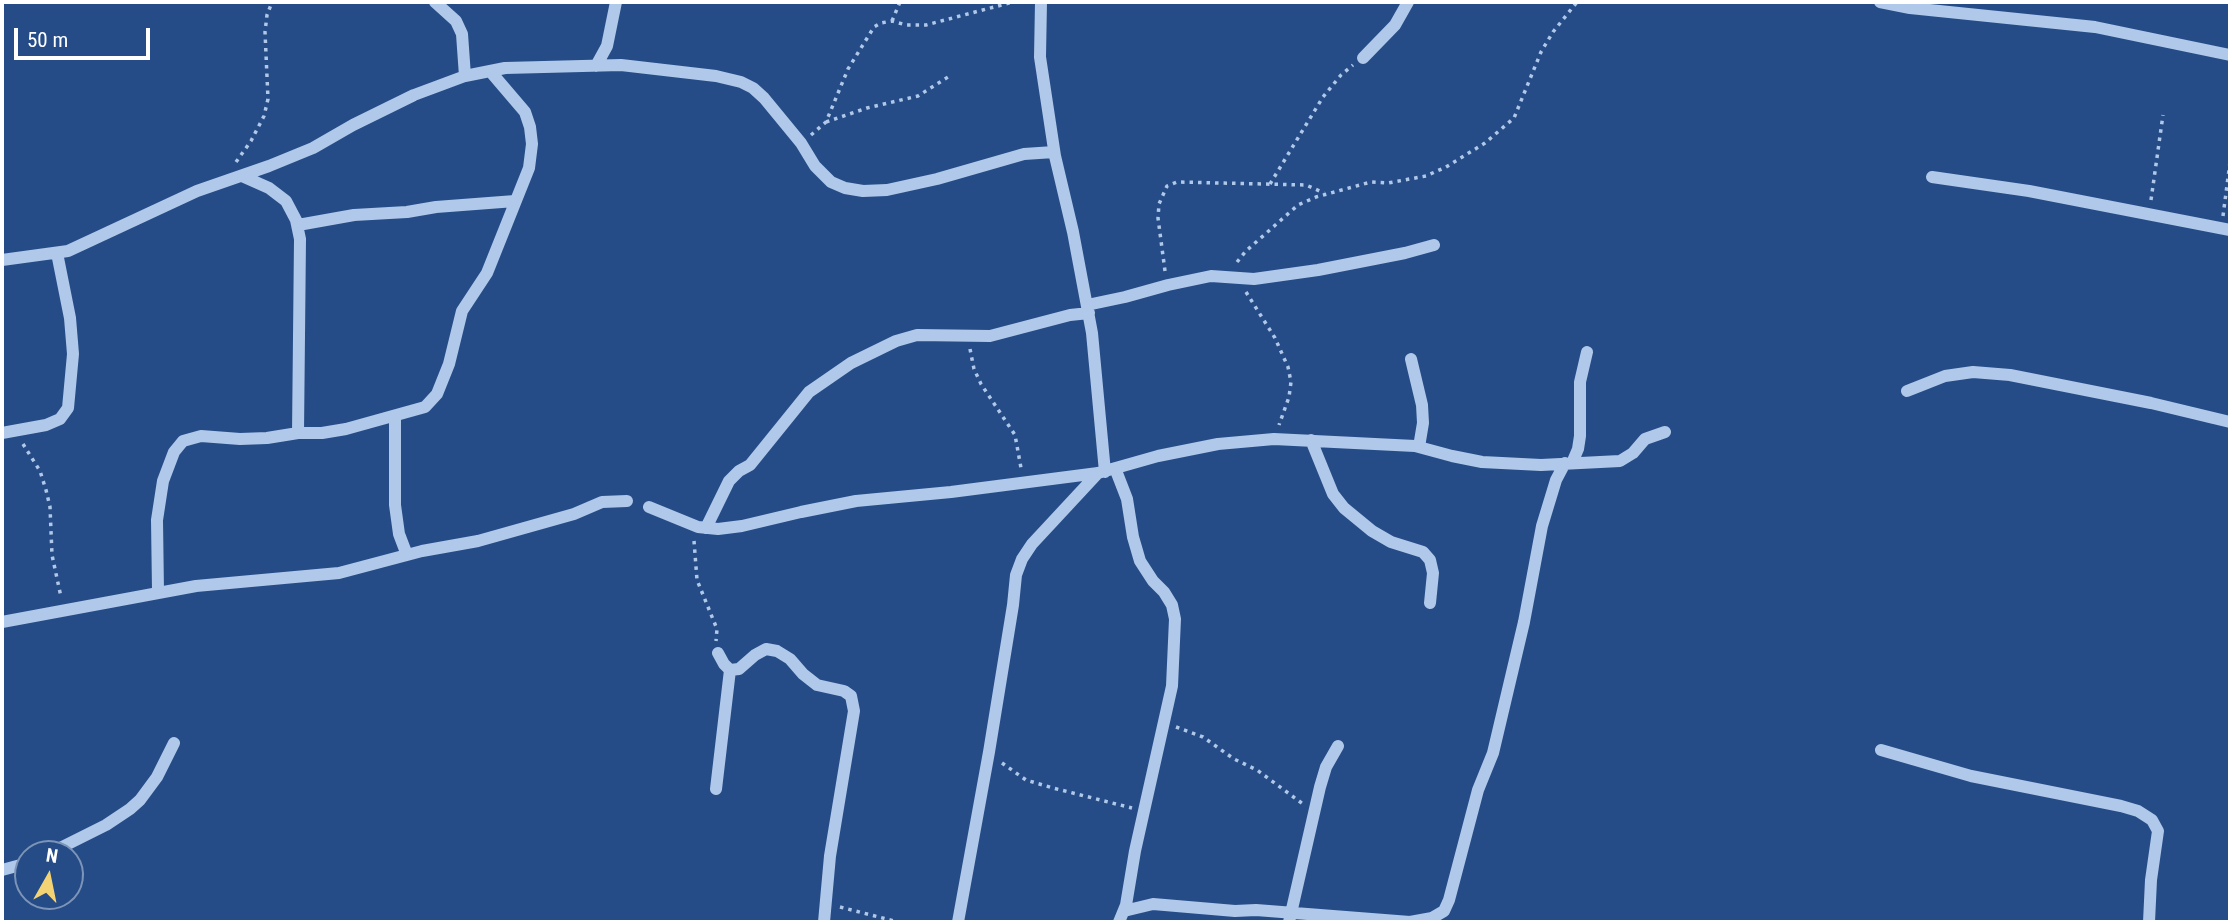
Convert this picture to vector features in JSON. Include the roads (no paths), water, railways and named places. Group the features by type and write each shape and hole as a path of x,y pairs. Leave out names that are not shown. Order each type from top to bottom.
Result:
{"street":[{"path":"435,2 456,21 462,34 465,76"},
{"path":"596,66 607,46 616,2"},
{"path":"1041,2 1040,57 1054,152 1066,197 1088,309 1106,471 1127,499 1140,561 1172,605 1175,619 1172,686 1122,916"},
{"path":"1363,58 1395,25 1408,2"},
{"path":"1880,2 1910,8 2095,27 2230,55"},
{"path":"2,260 68,251 90,243 197,191 313,148 414,95 465,76 506,68 621,65 716,76 741,82 764,97 801,143 815,166 831,182 863,191 887,190 937,179 1024,154 1054,152"},
{"path":"158,591 157,520 163,481 174,452 183,441 201,436 267,438 334,431 425,407 437,394 449,364 462,311 487,273 529,169 532,144 525,112 490,71"},
{"path":"242,176 269,188 286,201 298,225 298,433"},
{"path":"1932,177 2029,191 2226,229"},
{"path":"298,225 354,215 515,201"},
{"path":"706,528 729,481 750,465 809,392 851,363 896,341 931,334 990,336 1168,285 1211,276 1254,279 1318,270 1434,245"},
{"path":"8,432 46,425 60,419 68,408 72,354 70,318 57,253"},
{"path":"1122,916 1153,904 1290,918 1410,922 1432,918 1444,911 1449,901 1478,790 1493,753 1549,498 1561,469 1569,463 1578,449 1580,382 1587,352"},
{"path":"1411,359 1422,405 1423,423 1419,447"},
{"path":"1907,391 1945,376 1973,372 2010,375 2230,422"},
{"path":"395,416 395,505 399,534 407,555"},
{"path":"649,507 706,528 742,526 856,502 1106,471 1190,449 1274,439 1419,447 1482,462 1518,465 1620,461 1633,453 1645,439 1665,432"},
{"path":"1311,440 1333,494 1344,508 1372,531 1391,542 1423,552 1430,560 1433,573 1430,603"},
{"path":"958,922 989,752 1016,575 1021,559 1032,544 1106,471"},
{"path":"2,622 64,612 158,591 225,582 339,573 407,555 490,538 573,514 602,502 627,501"},
{"path":"730,670 739,668 766,649 777,651 790,659 817,685 844,691 851,696 854,711 830,856 824,922"},
{"path":"716,789 730,670 718,653"},
{"path":"76,840 106,825 140,800 157,778 174,743"},
{"path":"1290,918 1326,767 1338,746"},
{"path":"1881,750 1970,776 2138,811 2152,820 2158,831 2151,880 2149,922"}]}
